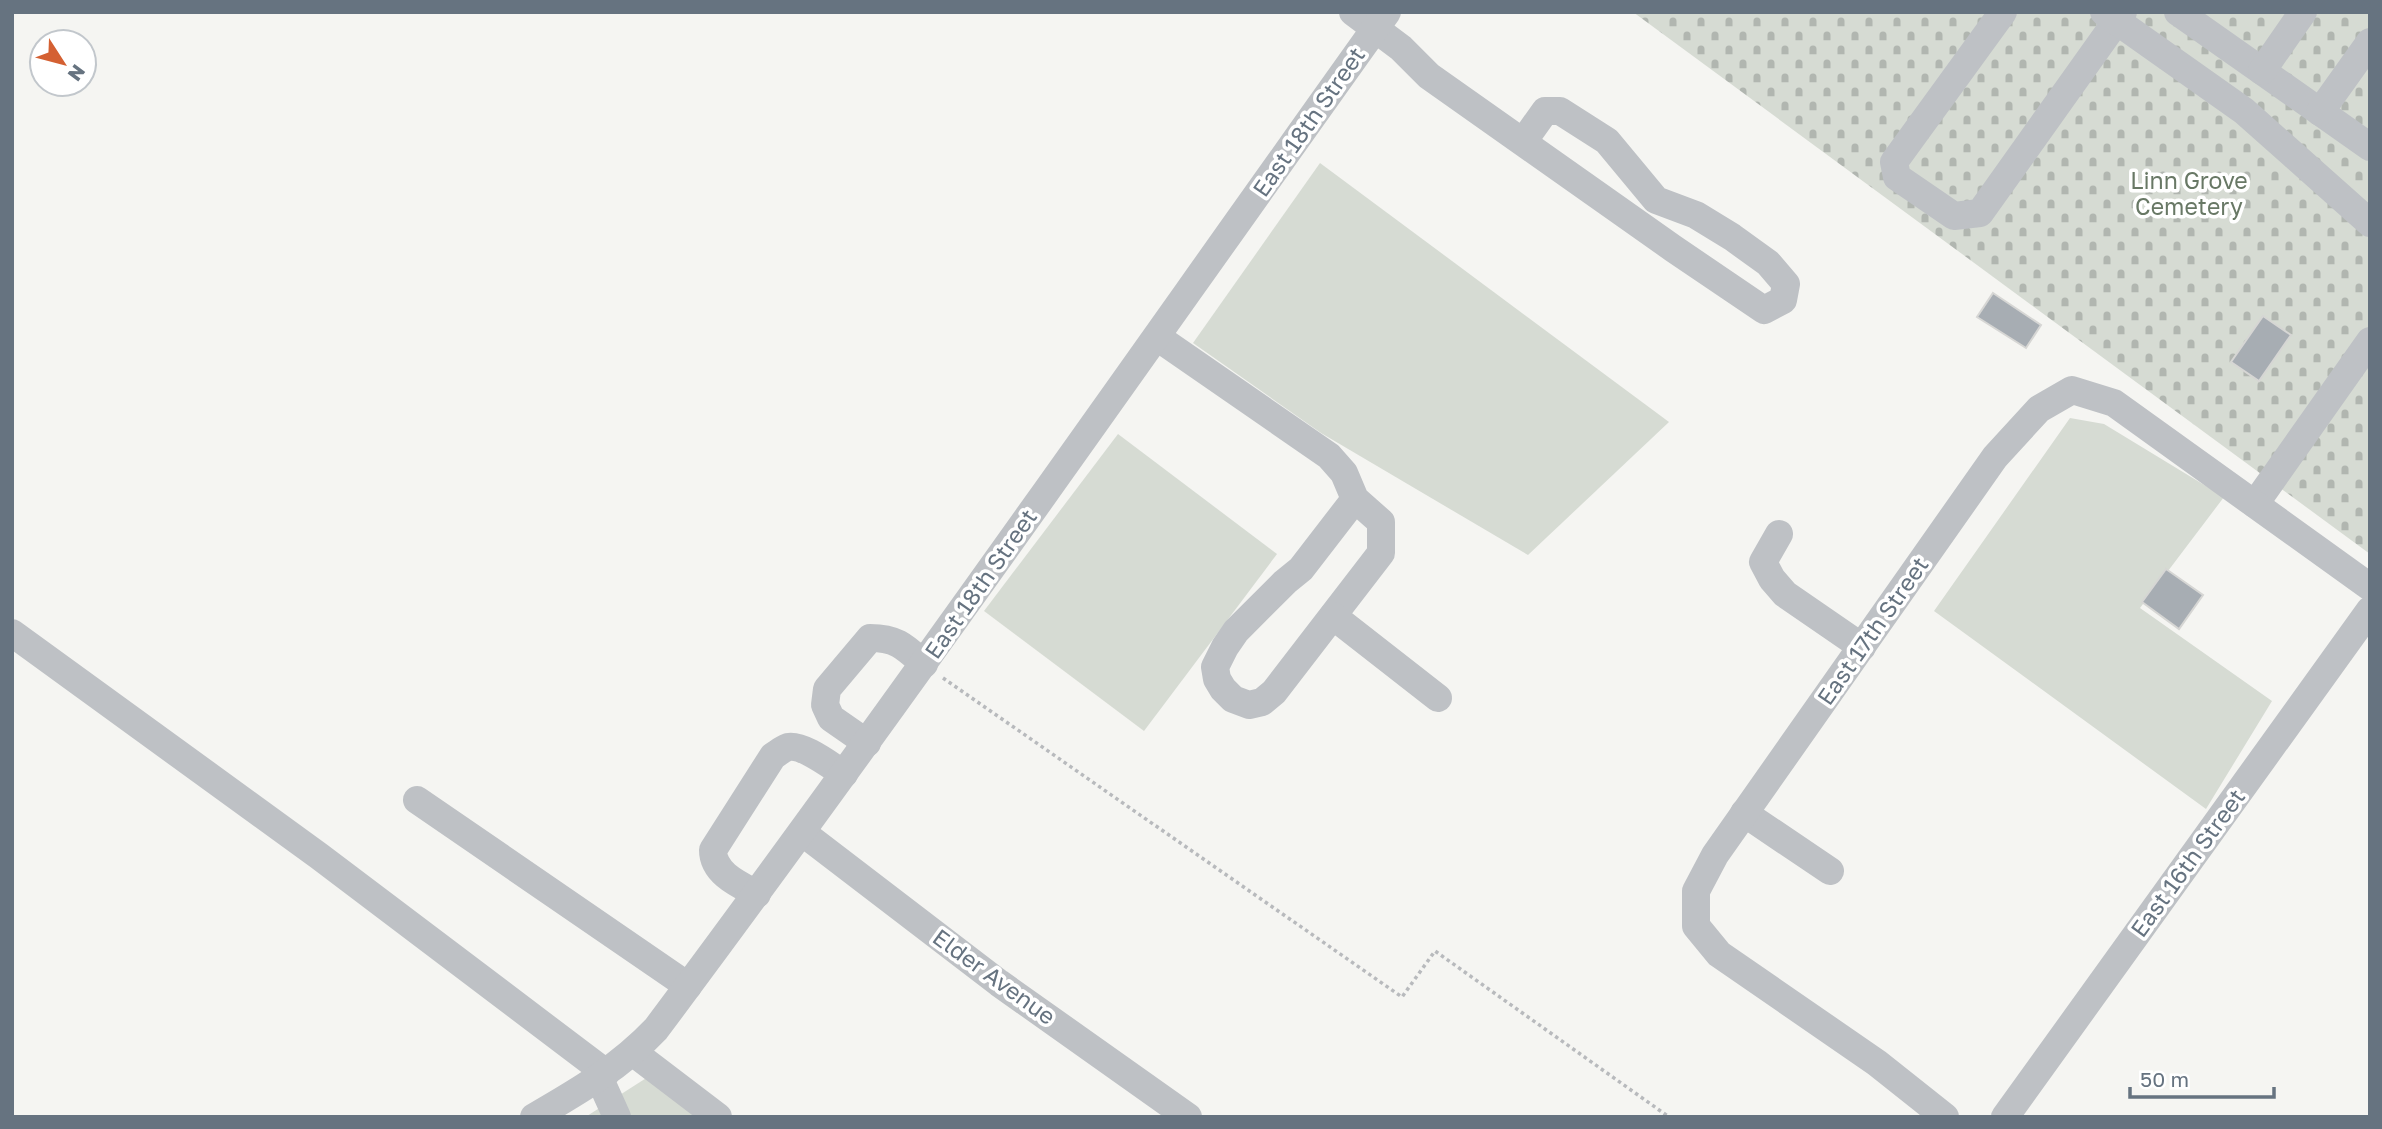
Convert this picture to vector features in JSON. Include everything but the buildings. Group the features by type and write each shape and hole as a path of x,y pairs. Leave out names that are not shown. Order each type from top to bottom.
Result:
{"street":[{"path":"1353,12 1381,20 1401,48 1429,75 1522,142 1765,310 1783,300 1786,284 1768,263 1696,215 1656,200 1607,141 1560,111 1545,111 1522,142"},
{"path":"2003,12 1894,162 1897,177 1954,216 1980,213 2115,16 2244,111 2370,223"},
{"path":"2178,12 2207,20 2262,71 2370,147"},
{"path":"2262,71 2303,12"},
{"name":"East 18th Street","path":"534,1117 634,1053 656,1029 803,833 1381,20"},
{"path":"2320,112 2370,42"},
{"path":"1157,337 1329,456 1343,473 1354,499 1381,522 1381,553 1274,692 1262,702 1249,705 1233,699 1217,679 1215,667 1225,647 1236,631 1284,582 1301,569 1354,499"},
{"path":"2255,505 2370,341"},
{"name":"East 17th Street","path":"1945,1117 1877,1063 1719,954 1696,926 1696,891 1714,855 1995,457 2039,410 2072,390 2114,403 2370,587"},
{"path":"1779,534 1763,562 1772,579 1785,594 1861,647"},
{"name":"East 16th Street","path":"2006,1117 2370,610"},
{"path":"1333,616 1438,698"},
{"path":"12,633 319,856 602,1075 617,1117"},
{"path":"867,743 831,718 825,705 827,689 870,638 891,639 903,645 924,664"},
{"path":"757,894 722,872 713,860 713,850 773,756 792,746 803,749 844,774"},
{"path":"417,800 688,986"},
{"path":"1744,813 1830,871"},
{"name":"Elder Avenue","path":"803,833 999,983 1188,1117"},
{"path":"634,1053 718,1117"}],"path":[{"path":"924,664 1402,997 1435,951 1669,1117"}],"green space":[{"name":"Linn Grove Cemetery","path":"1633,12 2370,12 2370,554"},
{"path":"1320,163 1669,422 1528,555 1321,433 1193,343"},
{"path":"2070,418 2104,424 2224,497 2140,608 2272,701 2206,809 1934,611"},
{"path":"1118,434 1277,554 1144,731 984,611"},
{"path":"651,1075 699,1117 587,1117 587,1116"}]}
